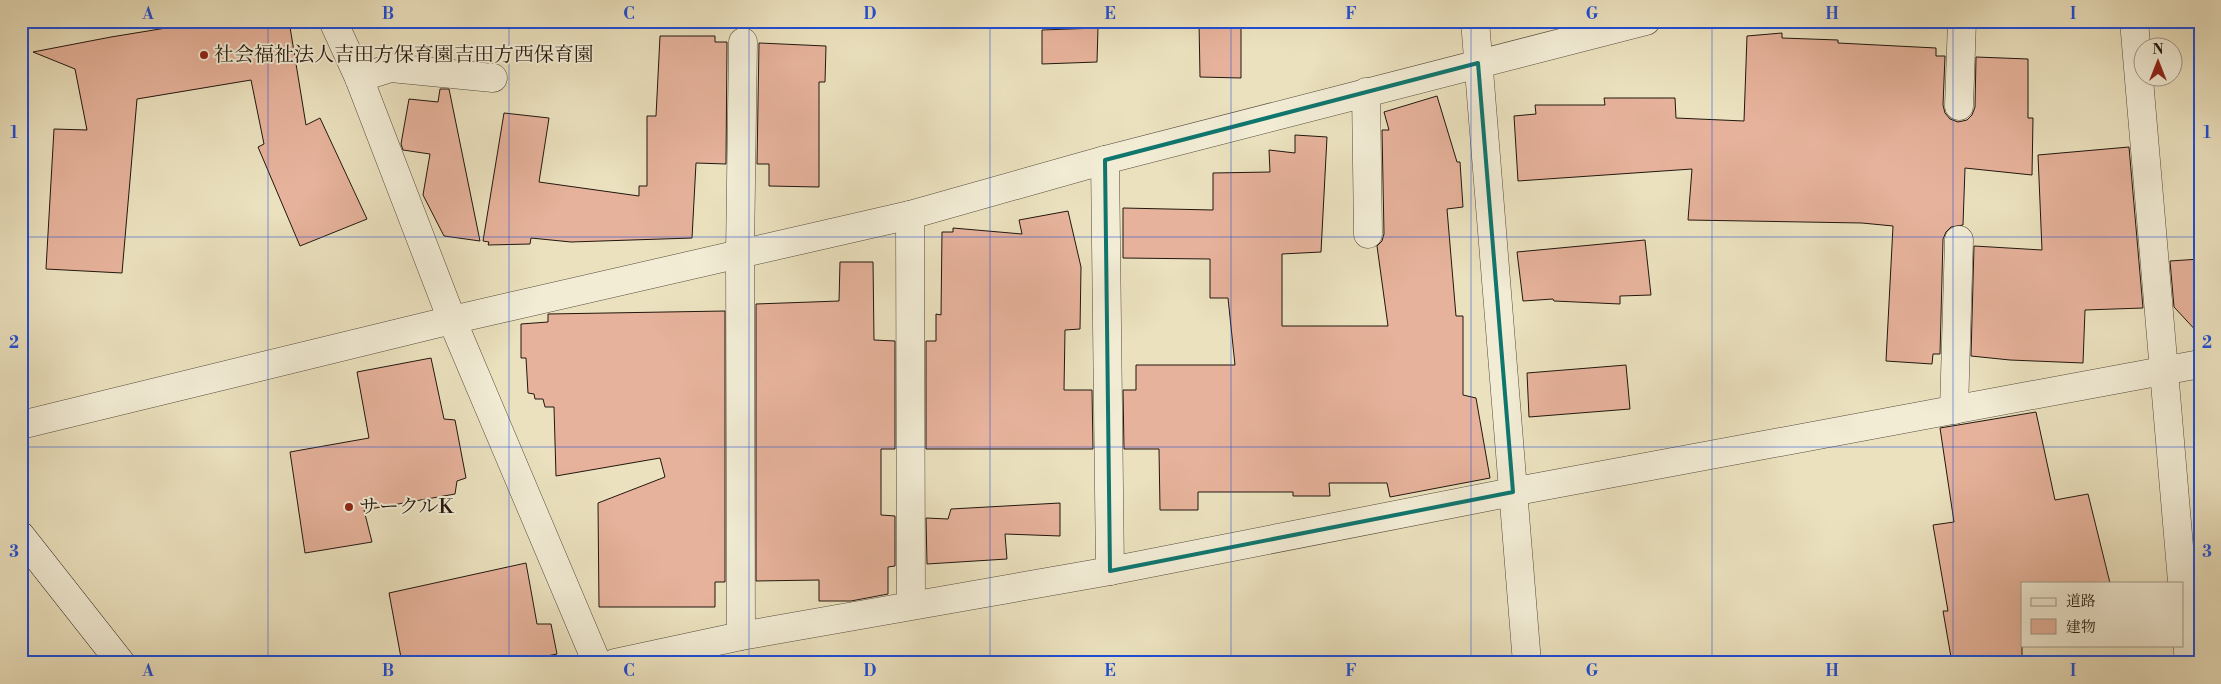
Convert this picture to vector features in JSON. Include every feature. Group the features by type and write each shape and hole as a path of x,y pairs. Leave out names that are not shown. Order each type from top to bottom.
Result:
{"street":[{"path":"333,21 359,78 452,320 598,663"},
{"path":"1475,21 1527,663"},
{"path":"21,426 452,320 910,215 1105,160 1646,21"},
{"path":"1959,106 1962,21"},
{"path":"2134,21 2182,582"},
{"path":"741,636 740,253 743,42"},
{"path":"359,78 391,68 493,78"},
{"path":"1366,92 1368,234"},
{"path":"1105,160 1110,571"},
{"path":"910,215 911,605"},
{"path":"1954,410 1959,240"},
{"path":"615,663 741,636 1110,571 1513,492 2200,364"},
{"path":"21,536 121,663"},
{"path":"2184,602 2189,663"}],"highlighted area":[{"path":"1478,63 1513,492 1110,571 1105,160"}],"building":[{"path":"209,21 289,21 306,125 320,118 367,219 300,246 258,147 264,144 251,80 137,99 122,273 46,269 54,129 87,130 75,69 33,52"},
{"path":"1199,21 1241,21 1241,78 1200,77"},
{"path":"1098,28 1097,62 1042,64 1042,30"},
{"path":"1782,33 1782,38 1838,40 1838,43 1936,48 1936,56 1945,56 1943,105 1945,113 1950,119 1958,122 1967,120 1972,115 1975,107 1976,57 2028,59 2028,118 2033,118 2032,175 1965,168 1963,225 1951,227 1943,239 1940,354 1933,354 1932,364 1886,361 1893,226 1862,223 1688,220 1692,169 1518,181 1514,116 1536,114 1535,105 1605,105 1604,98 1675,98 1676,118 1744,121 1747,36"},
{"path":"660,36 715,36 715,42 727,42 726,164 696,163 692,238 571,242 531,238 530,244 488,245 489,242 483,241 504,113 549,118 539,182 639,196 639,186 647,186 647,116 656,116"},
{"path":"759,43 826,46 825,82 819,82 819,187 769,186 769,164 757,164"},
{"path":"440,89 449,89 480,241 444,236 423,195 430,154 403,150 401,144 409,99 438,102"},
{"path":"1437,96 1457,162 1460,162 1463,207 1447,209 1456,316 1463,316 1463,395 1476,398 1490,478 1390,497 1387,483 1329,483 1330,496 1293,496 1293,492 1198,492 1198,510 1160,510 1159,449 1124,449 1123,390 1136,390 1136,365 1235,365 1228,298 1210,298 1210,259 1123,258 1123,208 1213,210 1213,173 1270,172 1269,150 1295,153 1295,135 1327,137 1321,252 1282,254 1282,326 1388,326 1377,246 1382,241 1384,234 1382,130 1389,130 1384,112"},
{"path":"2129,147 2143,308 2085,310 2083,363 2010,360 1971,356 1974,246 2042,250 2038,155"},
{"path":"1068,211 1081,267 1080,329 1065,330 1064,390 1092,390 1093,449 926,449 926,341 936,341 936,314 941,315 942,232 953,232 953,228 1022,234 1019,220"},
{"path":"1645,240 1651,295 1620,296 1620,304 1554,301 1553,299 1523,301 1517,252"},
{"path":"2200,259 2200,335 2174,307 2170,261"},
{"path":"840,262 873,262 874,340 895,341 895,449 881,449 881,515 895,516 895,566 888,567 888,594 851,601 819,601 819,580 756,581 756,304 839,301"},
{"path":"725,311 725,582 715,582 715,607 599,607 598,503 665,477 660,458 556,476 554,407 545,407 543,399 535,399 534,394 528,393 526,358 521,358 521,324 548,322 548,314"},
{"path":"431,358 444,419 455,420 466,478 457,481 455,494 364,510 372,542 305,553 290,452 369,438 357,372"},
{"path":"1626,365 1630,409 1529,417 1527,373"},
{"path":"2036,412 2055,500 2088,494 2110,582 2021,582 2022,659 1996,663 1952,663 1943,611 1948,611 1933,525 1954,522 1940,428"},
{"path":"1060,503 1060,536 1005,534 1007,559 927,564 926,518 948,519 951,509"},
{"path":"526,563 537,624 551,624 557,654 510,663 402,663 389,593"}],"place":[{"name":"社会福祉法人吉田方保育園吉田方西保育園","path":"204,55"},
{"name":"サークルK","path":"349,507"}]}
